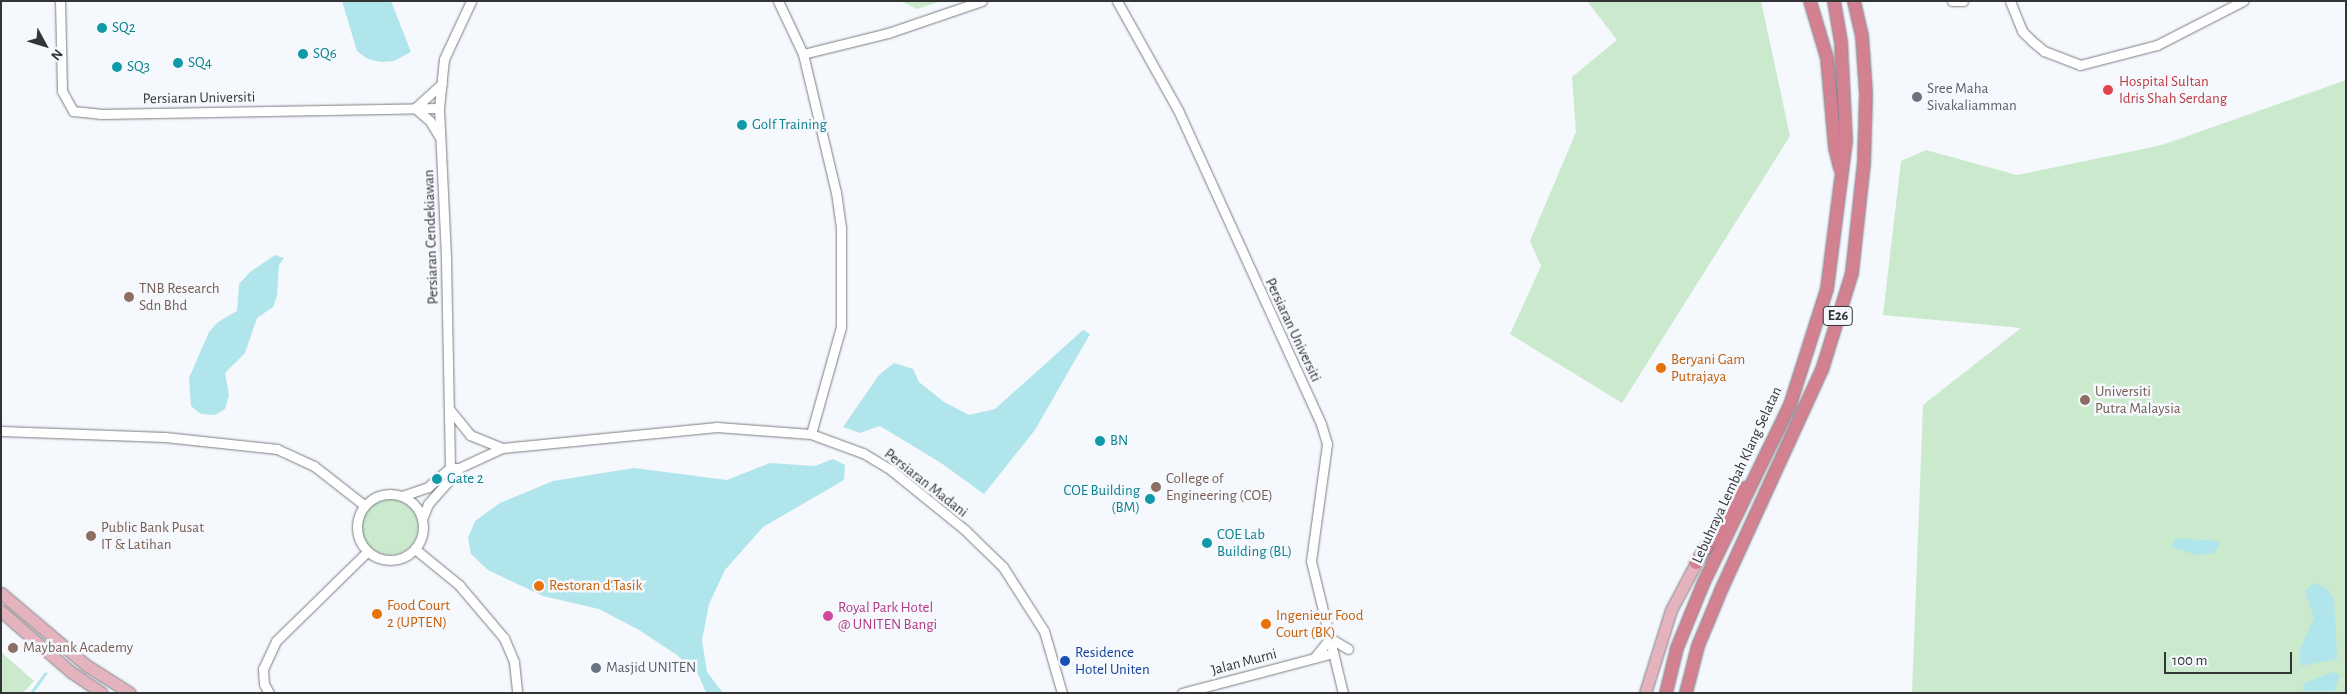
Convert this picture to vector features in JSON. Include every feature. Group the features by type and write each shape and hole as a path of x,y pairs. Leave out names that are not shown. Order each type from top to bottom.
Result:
{"highway":[{"path":"1810,1 1827,58 1835,148 1842,178"},
{"name":"Lebuhraya Lembah Klang Selatan","path":"1666,693 1677,648 1704,582 1765,461 1790,405 1828,289 1842,178 1846,98 1834,1"},
{"name":"E26","path":"1686,693 1698,646 1722,588 1822,370 1852,273 1864,162 1866,93 1862,36 1854,1"},
{"path":"1696,563 1765,461"}],"main road":[{"path":"1645,693 1671,610 1696,563"},
{"path":"1,593 86,665 130,693"},
{"path":"1,611 71,672 102,693"}],"street":[{"name":"Persiaran Universiti","path":"60,1 62,91 72,111 100,114 439,108"},
{"name":"Persiaran Cendekiawan","path":"455,470 450,410 439,108 444,59 470,1"},
{"path":"778,1 803,54 836,192 842,228 841,327 811,434"},
{"path":"803,54 897,31 982,1"},
{"name":"Persiaran Universiti","path":"1117,1 1178,110 1321,424 1327,444 1311,561 1343,693"},
{"path":"1952,1 1963,1"},
{"path":"2010,1 2022,30 2032,41 2044,50 2080,65 2157,44 2243,1"},
{"path":"440,139 430,121 415,108 442,84"},
{"path":"450,410 470,435 502,448"},
{"name":"Persiaran Madani","path":"502,448 717,427 811,434 863,453 891,470 966,530 1004,567 1044,631 1062,693"},
{"path":"1,431 165,438 278,449 314,466 364,505"},
{"path":"402,496 417,507 422,519 423,531 415,548 394,560 377,558 366,552 356,532 358,515 364,505 379,496 402,496 428,488 455,470 502,448"},
{"path":"422,519 428,504 455,470"},
{"path":"415,548 459,585 504,638 514,662 518,693"},
{"path":"269,693 264,684 263,669 276,641 366,552"},
{"path":"1314,659 1330,638 1348,649"},
{"name":"Jalan Murni","path":"1182,693 1333,654"}],"green space":[{"path":"901,1 941,1 917,9"},
{"path":"1587,1 1761,1 1790,136 1622,403 1510,334 1541,266 1530,241 1576,132 1572,77 1617,40"},
{"name":"Universiti Putra Malaysia","path":"2346,80 2346,693 1912,693 1923,405 2021,328 1883,315 1901,161 1926,150 2017,175 2162,145"},
{"path":"384,499 396,499 406,503 414,511 418,527 414,543 406,551 396,555 384,555 374,551 366,543 362,533 362,521 366,511 374,503"},
{"path":"1,652 34,681 23,693 1,693"}],"water":[{"path":"342,1 391,1 411,52 394,61 381,62 368,59 357,51"},
{"path":"275,255 284,258 279,265 277,296 273,307 257,318 245,353 225,373 229,395 225,409 215,415 201,414 191,406 189,378 209,332 218,322 237,311 239,284 250,272"},
{"path":"1083,330 1090,334 1035,430 984,494 941,463 880,426 860,433 843,427 879,375 894,363 913,369 919,382 944,402 969,415 995,409"},
{"path":"833,459 845,465 844,480 763,527 725,570 709,604 702,640 707,672 723,693 706,693 699,676 677,655 639,630 599,609 543,596 488,570 471,554 468,538 475,521 500,503 553,481 634,468 727,480 770,463 815,466"},
{"path":"2175,538 2218,541 2220,546 2214,553 2195,555 2172,547"},
{"path":"2314,583 2326,588 2334,598 2337,659 2301,666 2299,652 2314,618 2305,591"},
{"path":"2332,672 2340,675 2334,691 2303,691 2303,684"}],"waterway":[{"path":"31,693 45,674"}],"place":[{"name":"SQ2","path":"102,28"},
{"name":"SQ6","path":"303,54"},
{"name":"SQ4","path":"178,63"},
{"name":"SQ3","path":"117,67"},
{"name":"Hospital Sultan Idris Shah Serdang","path":"2108,90"},
{"name":"Sree Maha Sivakaliamman","path":"1917,97"},
{"name":"Golf Training","path":"742,125"},
{"name":"TNB Research Sdn Bhd","path":"129,297"},
{"name":"Beryani Gam Putrajaya","path":"1661,368"},
{"name":"Universiti Putra Malaysia","path":"2085,400"},
{"name":"BN","path":"1100,441"},
{"name":"Gate 2","path":"437,479"},
{"name":"College of Engineering (COE)","path":"1156,487"},
{"name":"COE Building (BM)","path":"1150,499"},
{"name":"Public Bank Pusat IT & Latihan","path":"91,536"},
{"name":"COE Lab Building (BL)","path":"1207,543"},
{"name":"Restoran d'Tasik","path":"539,586"},
{"name":"Food Court 2 (UPTEN)","path":"377,614"},
{"name":"Royal Park Hotel @ UNITEN Bangi","path":"828,616"},
{"name":"Ingenieur Food Court (BK)","path":"1266,624"},
{"name":"Maybank Academy","path":"13,648"},
{"name":"Residence Hotel Uniten","path":"1065,661"},
{"name":"Masjid UNITEN","path":"596,668"}]}
